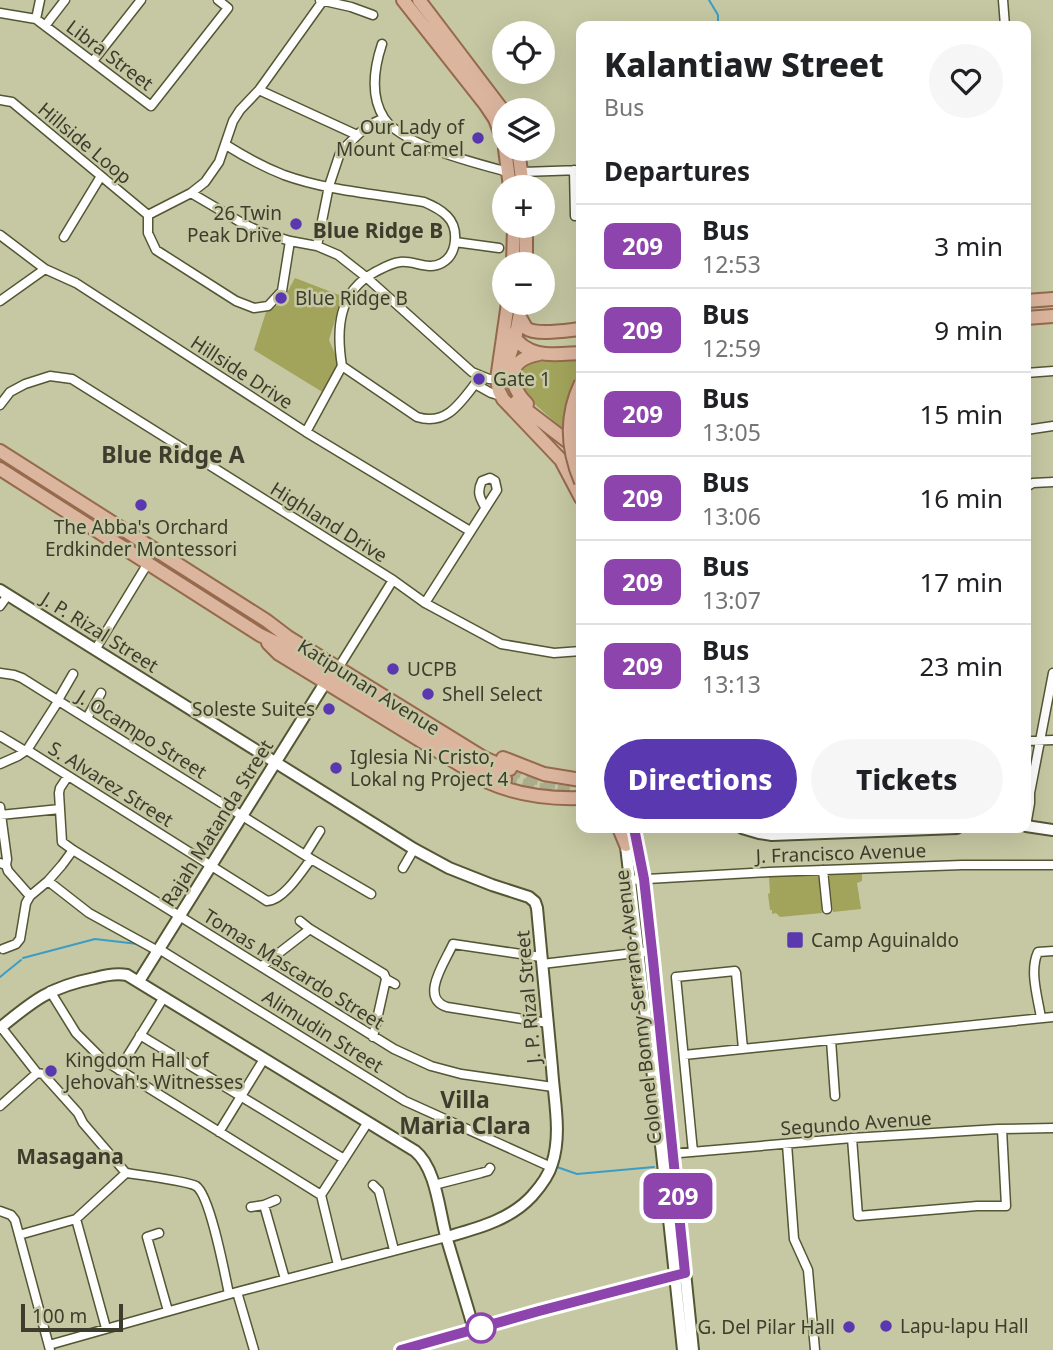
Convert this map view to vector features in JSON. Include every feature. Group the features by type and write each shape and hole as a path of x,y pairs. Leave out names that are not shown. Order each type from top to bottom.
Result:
{"main road":[{"path":"403,0 492,114"},
{"path":"419,0 493,98"},
{"path":"507,161 508,175"},
{"path":"520,161 522,175"},
{"path":"1031,300 1053,299"},
{"path":"507,315 497,379 501,396 561,460 576,488"},
{"path":"1031,318 1053,316"},
{"path":"520,317 526,327 538,332 576,329"},
{"path":"520,317 504,370 504,381 512,399 562,436"},
{"path":"506,320 515,339 538,354"},
{"path":"576,353 526,356 514,373 514,387 518,394 576,449"},
{"path":"576,396 569,430 571,454 576,468"},
{"name":"Katipunan Avenue","path":"0,452 508,774 481,768 283,646 260,635 0,469"},
{"name":"Katipunan Avenue","path":"267,621 293,631 492,753 549,775 576,779"},
{"name":"Katipunan Avenue","path":"260,635 279,654 481,779 505,789 544,797 576,798"},
{"path":"544,797 549,775"},
{"path":"621,833 626,845"}],"street":[{"path":"36,19 40,0"},
{"path":"45,26 65,0"},
{"path":"93,61 141,0"},
{"name":"Libra Street","path":"0,13 36,19 151,106 228,8 218,0"},
{"path":"1003,0 1005,21"},
{"path":"290,242 282,291 268,306 254,308 236,301 156,250 148,233 148,215 191,192 205,181 219,162 233,121 240,110 259,90 321,1 373,15"},
{"path":"382,44 376,62 374,94 384,118 415,141 508,172"},
{"path":"259,90 357,135"},
{"name":"Hillside Loop","path":"0,100 12,102 148,215"},
{"path":"317,246 329,186 342,150 368,126 384,118"},
{"path":"226,145 275,171 307,182 424,202 439,208 454,226 455,242 448,258 441,264 424,266 403,261 390,264 366,277 348,297 340,316 338,344 342,366 306,432"},
{"path":"522,172 576,170"},
{"path":"64,237 101,176"},
{"path":"191,192 261,232 290,242 317,246 338,255 472,372 489,379 497,379"},
{"name":"Hillside Drive","path":"0,234 45,269 76,283 306,432 470,531"},
{"path":"455,242 499,248"},
{"path":"0,301 45,269"},
{"path":"342,366 417,417 427,420 444,418 475,384"},
{"path":"1031,372 1053,370"},
{"path":"472,372 475,384 501,396"},
{"name":"Highland Drive","path":"0,405 6,395 25,384 50,376 72,379 393,580 425,603 501,645 554,653 576,651"},
{"path":"1031,429 1053,426"},
{"path":"1031,484 1053,482"},
{"path":"425,603 485,507"},
{"path":"95,650 148,563"},
{"path":"342,662 393,580"},
{"path":"0,607 4,592"},
{"name":"J. P. Rizal Street","path":"4,592 414,849 449,868 529,897 535,902 557,1119 551,1167 534,1194 520,1208 501,1219 447,1237 106,1328 50,1348"},
{"name":"J. Ocampo Street","path":"0,673 22,678 371,894"},
{"path":"1031,783 1053,673"},
{"path":"0,764 26,750 73,674"},
{"name":"Rajah Matanda Street","path":"139,981 326,683"},
{"path":"87,718 101,693"},
{"name":"S. Alvarez Street","path":"0,736 267,901 275,900 296,879 308,857"},
{"path":"1031,741 1053,740"},
{"path":"3,949 16,944 20,939 26,902 30,895 48,881 73,850 62,842 59,790 68,776"},
{"path":"0,807 7,859 3,864 30,895"},
{"path":"0,815 60,809"},
{"path":"1031,827 1053,830"},
{"path":"308,857 320,831"},
{"name":"Colonel Bonny Serrano Avenue","path":"625,833 638,953 668,1154"},
{"name":"Colonel Bonny Serrano Avenue","path":"635,833 644,879 652,951 680,1275 683,1350"},
{"path":"759,833 825,833"},
{"path":"403,868 414,849"},
{"name":"Tomas Mascardo Street","path":"73,850 394,1049 431,1066 461,1074 553,1087"},
{"name":"J. Francisco Avenue","path":"630,880 731,873 962,865 1053,865"},
{"path":"823,870 827,909"},
{"name":"Alimudin Street","path":"48,881 89,913 158,950 405,1101 551,1167"},
{"path":"300,921 384,974 386,979 395,984"},
{"path":"262,966 310,929"},
{"path":"548,1023 439,1005 433,992 453,944 542,961 652,951"},
{"path":"1041,1018 1034,967 1038,952 1053,951"},
{"path":"693,1152 676,977 735,971 743,1049"},
{"path":"254,1350 199,1188 127,1173 43,1074 37,1073 1,1027 31,1002 72,982 109,975 127,975 421,1156 434,1185 474,1330"},
{"path":"373,1037 386,979"},
{"path":"50,991 76,1033 102,1059 321,1195 338,1265"},
{"path":"119,1070 164,997"},
{"path":"684,1055 1053,1017"},
{"path":"140,1035 344,1159"},
{"path":"831,1041 835,1096"},
{"path":"219,1132 264,1059"},
{"path":"0,1106 37,1076 37,1073"},
{"path":"321,1195 368,1122"},
{"name":"Segundo Avenue","path":"668,1154 852,1138 1053,1128"},
{"path":"852,1138 858,1216 1006,1206 1002,1129"},
{"path":"787,1144 794,1240 808,1270 815,1350"},
{"path":"434,1185 488,1171 490,1168"},
{"path":"19,1235 76,1219 127,1173"},
{"path":"373,1185 381,1196 394,1250"},
{"path":"251,1207 276,1200"},
{"path":"264,1205 285,1279"},
{"path":"0,1211 11,1215 15,1220 50,1348"},
{"path":"76,1219 106,1328"},
{"path":"159,1233 147,1237 168,1311"},
{"path":"401,1350 680,1275"},
{"name":"Colonel Bonny Serrano Avenue","path":"680,1275 693,1350"}],"shaded area":[{"path":"295,278 342,296 329,340 339,363 324,393 254,350 266,312 280,302"},
{"path":"576,358 576,441 529,399 520,384 521,371 529,364"},
{"path":"862,873 862,881 857,883 861,909 833,912 829,874"},
{"path":"818,874 822,913 780,917 776,913 772,914 768,894 769,877"}],"waterway":[{"path":"709,0 718,15 718,21"},
{"path":"23,958 95,939 138,944"},
{"path":"163,956 191,974"},
{"path":"0,977 21,960"},
{"path":"456,1128 486,1142"},
{"path":"557,1167 577,1174 654,1167"}],"tunnel":[{"path":"510,769 560,784"},
{"path":"505,779 539,789 576,793"}],"bus line":[{"name":"209","path":"401,1350 685,1273 644,879 635,833"}],"place":[{"name":"Our Lady of Mount Carmel","path":"478,138"},
{"name":"26 Twin Peak Drive","path":"296,224"},
{"name":"Blue Ridge B","path":"281,298"},
{"name":"Gate 1","path":"479,379"},
{"name":"The Abba's Orchard Erdkinder Montessori","path":"141,505"},
{"name":"UCPB","path":"393,669"},
{"name":"Shell Select","path":"428,694"},
{"name":"Soleste Suites","path":"329,709"},
{"name":"Iglesia Ni Cristo, Lokal ng Project 4","path":"336,768"},
{"name":"Camp Aguinaldo","path":"795,940"},
{"name":"Kingdom Hall of Jehovah's Witnesses","path":"51,1071"},
{"name":"Lapu-lapu Hall","path":"886,1326"},
{"name":"G. Del Pilar Hall","path":"849,1327"}],"district":[{"name":"Blue Ridge B","path":"378,231"},
{"name":"Blue Ridge A","path":"173,455"},
{"name":"Villa Maria Clara","path":"465,1113"},
{"name":"Masagana","path":"70,1157"}]}
